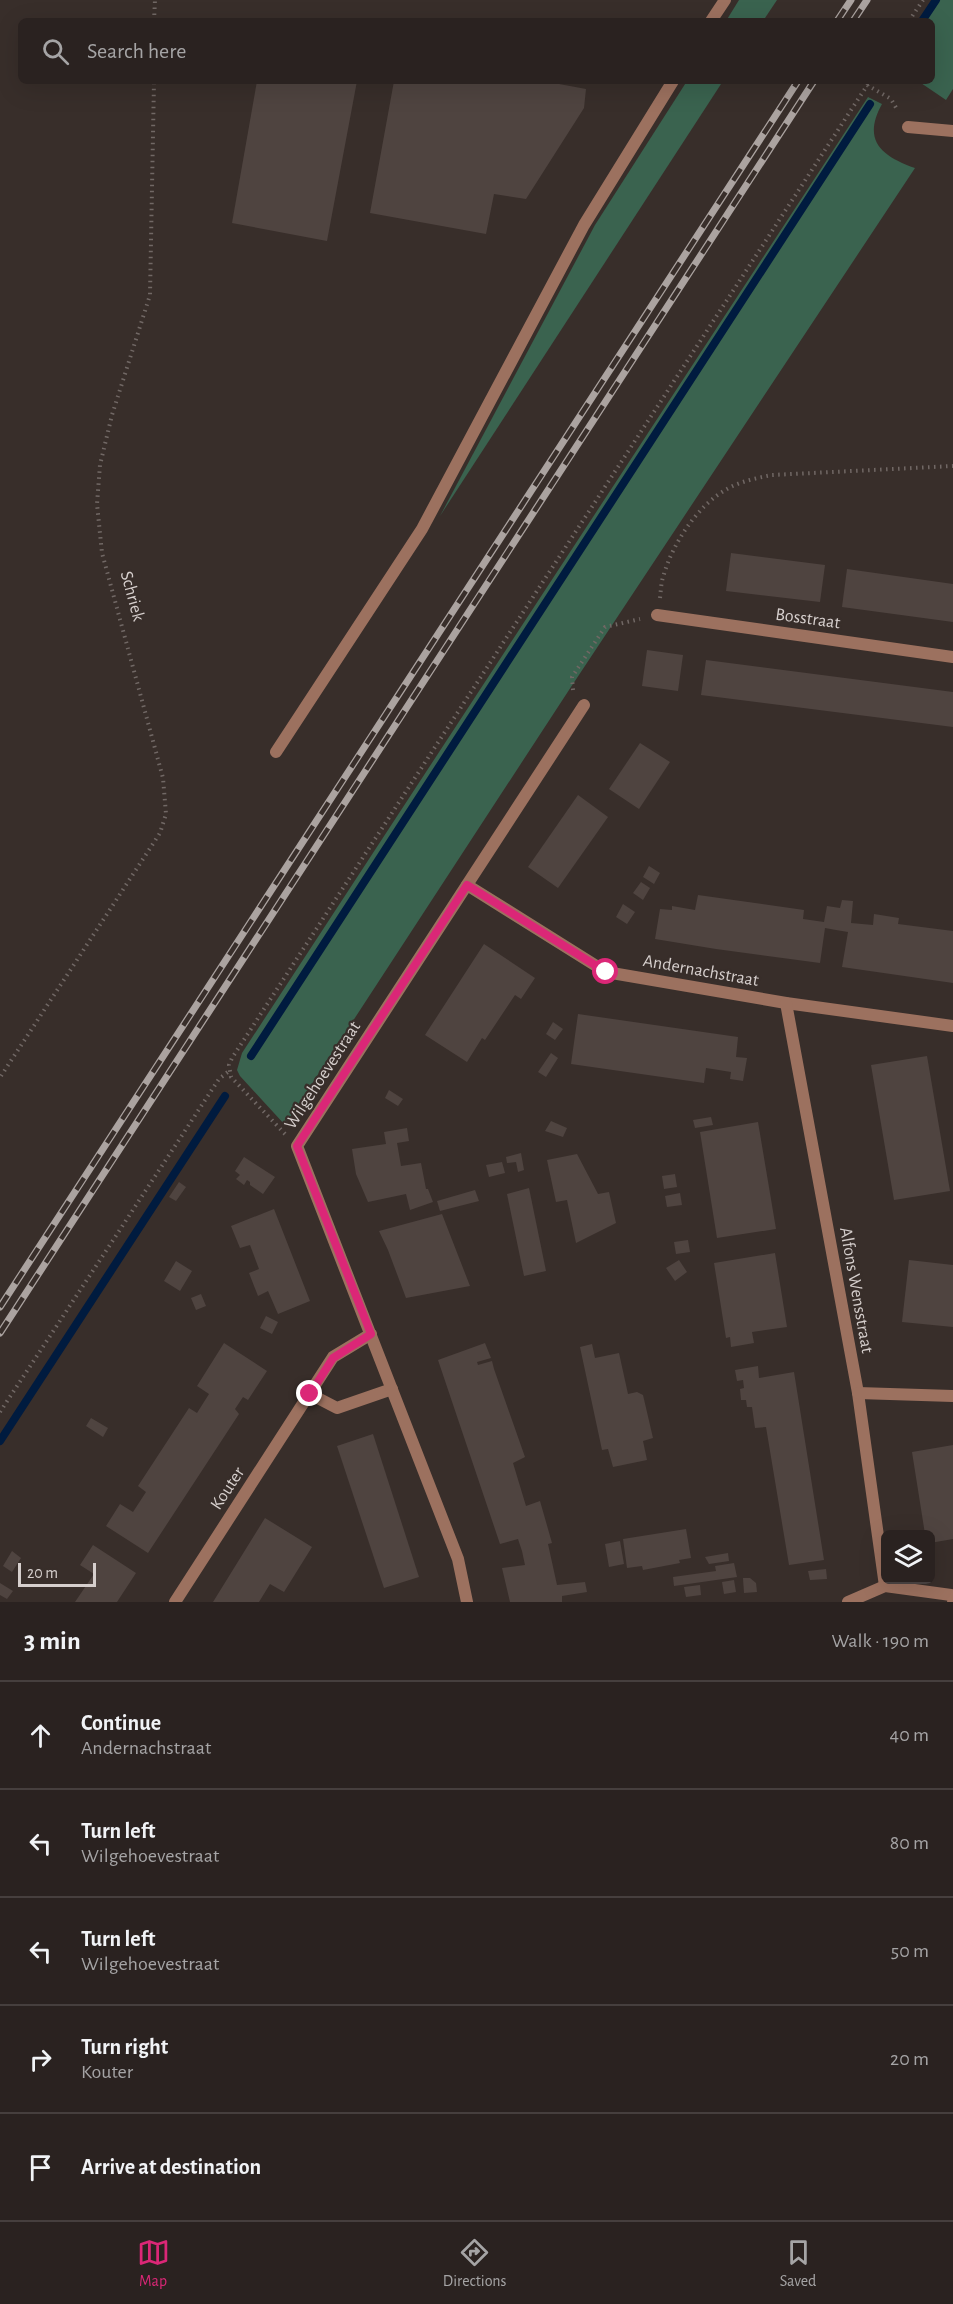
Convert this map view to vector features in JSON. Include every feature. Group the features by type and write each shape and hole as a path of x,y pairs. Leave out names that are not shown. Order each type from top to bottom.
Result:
{"street":[{"path":"713,18 725,0"},
{"path":"276,752 422,529 584,225 671,84"},
{"path":"908,127 953,132"},
{"name":"Bosstraat","path":"657,615 953,657"},
{"name":"Wilgehoevestraat","path":"467,1602 458,1559 297,1146 584,705"},
{"name":"Andernachstraat","path":"467,885 606,972 786,1003 953,1026"},
{"name":"Alfons Wensstraat","path":"786,1003 858,1393 885,1586"},
{"name":"Kouter","path":"175,1602 333,1358 371,1334"},
{"path":"310,1394 337,1408 392,1389"},
{"path":"858,1393 953,1396"},
{"path":"848,1602 885,1586 951,1595 953,1600"}],"path":[{"path":"154,18 155,0"},
{"path":"911,18 923,0"},
{"name":"Schriek","path":"1,1076 160,832 166,814 163,778 102,553 97,504 100,465 112,415 150,295 154,84"},
{"path":"297,1146 231,1077 229,1071 232,1058 867,84"},
{"path":"869,84 891,99 908,127"},
{"path":"573,691 572,677 605,627 657,615 663,575 673,550 707,504 727,489 749,479 772,475 953,466"},
{"path":"0,1412 219,1079 229,1071"}],"green space":[{"path":"739,0 777,0 765,18 728,18"},
{"path":"935,0 953,0 953,89 946,100 922,84 935,84 935,18 924,18"},
{"path":"685,84 721,84 440,516 595,225"},
{"path":"868,97 882,104 874,128 878,145 893,158 915,168 569,690 285,1125 240,1076 237,1070 242,1053"}],"building":[{"path":"256,84 356,84 327,241 232,223"},
{"path":"393,84 559,84 586,89 584,108 526,199 494,194 486,234 370,213"},
{"path":"731,553 825,565 820,602 726,591"},
{"path":"847,569 953,584 953,622 842,607"},
{"path":"647,650 683,655 678,691 642,686"},
{"path":"706,660 953,692 953,727 701,695"},
{"path":"640,743 670,762 639,809 609,789"},
{"path":"578,795 608,817 558,888 528,867"},
{"path":"649,866 660,873 654,884 643,877"},
{"path":"641,882 650,888 643,900 633,893"},
{"path":"698,895 804,910 803,919 824,922 827,906 840,908 842,900 853,901 851,923 873,925 874,914 899,918 898,924 953,931 953,983 842,967 848,932 825,928 820,963 655,939 660,909 672,910 672,906 695,910"},
{"path":"623,904 635,912 627,924 616,917"},
{"path":"484,944 535,978 521,999 515,995 485,1040 482,1038 467,1062 425,1035"},
{"path":"578,1014 738,1037 736,1057 747,1058 743,1081 730,1079 731,1072 706,1068 704,1083 571,1064"},
{"path":"553,1022 563,1029 555,1040 546,1034"},
{"path":"551,1053 558,1058 546,1077 538,1072"},
{"path":"927,1056 950,1191 894,1200 871,1065"},
{"path":"389,1090 403,1099 398,1106 385,1098"},
{"path":"711,1117 713,1125 695,1128 693,1120"},
{"path":"551,1121 567,1128 563,1137 545,1131"},
{"path":"758,1122 776,1229 717,1238 700,1132"},
{"path":"407,1128 409,1141 397,1143 401,1166 421,1163 426,1189 433,1202 410,1210 406,1194 368,1202 356,1174 352,1149 386,1144 384,1132"},
{"path":"521,1153 524,1170 518,1172 516,1162 507,1163 506,1157"},
{"path":"577,1154 598,1194 609,1192 616,1223 576,1243 567,1200 556,1202 547,1160"},
{"path":"244,1157 275,1177 263,1194 247,1180 244,1185 236,1179 240,1175 235,1171"},
{"path":"502,1162 505,1173 489,1177 486,1165"},
{"path":"675,1174 677,1187 664,1189 662,1176"},
{"path":"179,1182 186,1187 176,1201 169,1197"},
{"path":"529,1188 546,1271 524,1276 507,1194"},
{"path":"475,1190 479,1201 440,1211 437,1201"},
{"path":"680,1193 682,1205 667,1207 665,1196"},
{"path":"274,1209 310,1301 278,1314 268,1291 258,1296 249,1273 259,1269 250,1245 240,1248 231,1226"},
{"path":"442,1214 470,1286 406,1298 379,1231"},
{"path":"688,1240 690,1252 676,1254 674,1242"},
{"path":"775,1253 787,1327 752,1332 754,1343 731,1347 730,1337 726,1338 714,1263"},
{"path":"679,1260 687,1272 675,1281 666,1268"},
{"path":"909,1260 953,1265 953,1327 902,1322"},
{"path":"176,1261 192,1271 180,1291 164,1281"},
{"path":"201,1294 206,1306 196,1310 191,1298"},
{"path":"266,1316 278,1322 272,1334 260,1328"},
{"path":"224,1343 267,1371 248,1400 243,1397 235,1409 239,1414 148,1553 106,1526 120,1504 133,1512 146,1492 138,1486 189,1408 197,1413 209,1394 197,1386"},
{"path":"485,1343 491,1358 477,1362 478,1365 492,1361 525,1457 513,1463 526,1506 540,1501 552,1543 548,1544 557,1585 585,1582 587,1592 562,1596 562,1602 510,1602 502,1568 525,1565 522,1551 518,1539 500,1544 438,1360"},
{"path":"592,1344 595,1358 619,1353 628,1394 637,1392 643,1395 653,1438 643,1441 647,1460 613,1467 608,1449 602,1450 580,1347"},
{"path":"758,1366 759,1378 794,1372 824,1560 789,1565 766,1427 755,1428 752,1407 747,1407 746,1400 741,1400 740,1389 744,1388 743,1380 737,1381 735,1370"},
{"path":"91,1418 108,1428 103,1437 86,1426"},
{"path":"373,1434 419,1577 384,1588 337,1446"},
{"path":"953,1445 953,1539 935,1542 935,1530 924,1530 912,1452"},
{"path":"265,1518 312,1547 284,1592 270,1584 259,1602 213,1602"},
{"path":"686,1529 691,1558 679,1560 680,1563 643,1570 642,1566 627,1568 623,1539"},
{"path":"620,1541 624,1564 609,1567 605,1544"},
{"path":"93,1545 136,1573 117,1602 75,1602 94,1574 80,1565"},
{"path":"12,1551 21,1558 12,1572 3,1566"},
{"path":"728,1553 729,1561 709,1564 705,1557"},
{"path":"734,1563 737,1577 674,1586 673,1577 716,1571 715,1566"},
{"path":"826,1569 827,1579 810,1580 808,1571"},
{"path":"743,1578 750,1578 756,1583 757,1592 744,1593"},
{"path":"734,1580 736,1592 724,1594 722,1582"},
{"path":"0,1583 13,1591 7,1599 0,1595"},
{"path":"700,1585 701,1595 686,1597 684,1587"}],"waterway":[{"path":"924,18 936,0"},
{"path":"251,1056 870,104"},
{"path":"0,1441 225,1096"}],"railway":[{"path":"839,18 851,0"},
{"path":"855,18 867,0"},
{"path":"0,1307 796,84"},
{"path":"0,1333 812,84"}],"route":[{"path":"310,1394 333,1358 371,1334 297,1146 467,885 606,972"}]}
